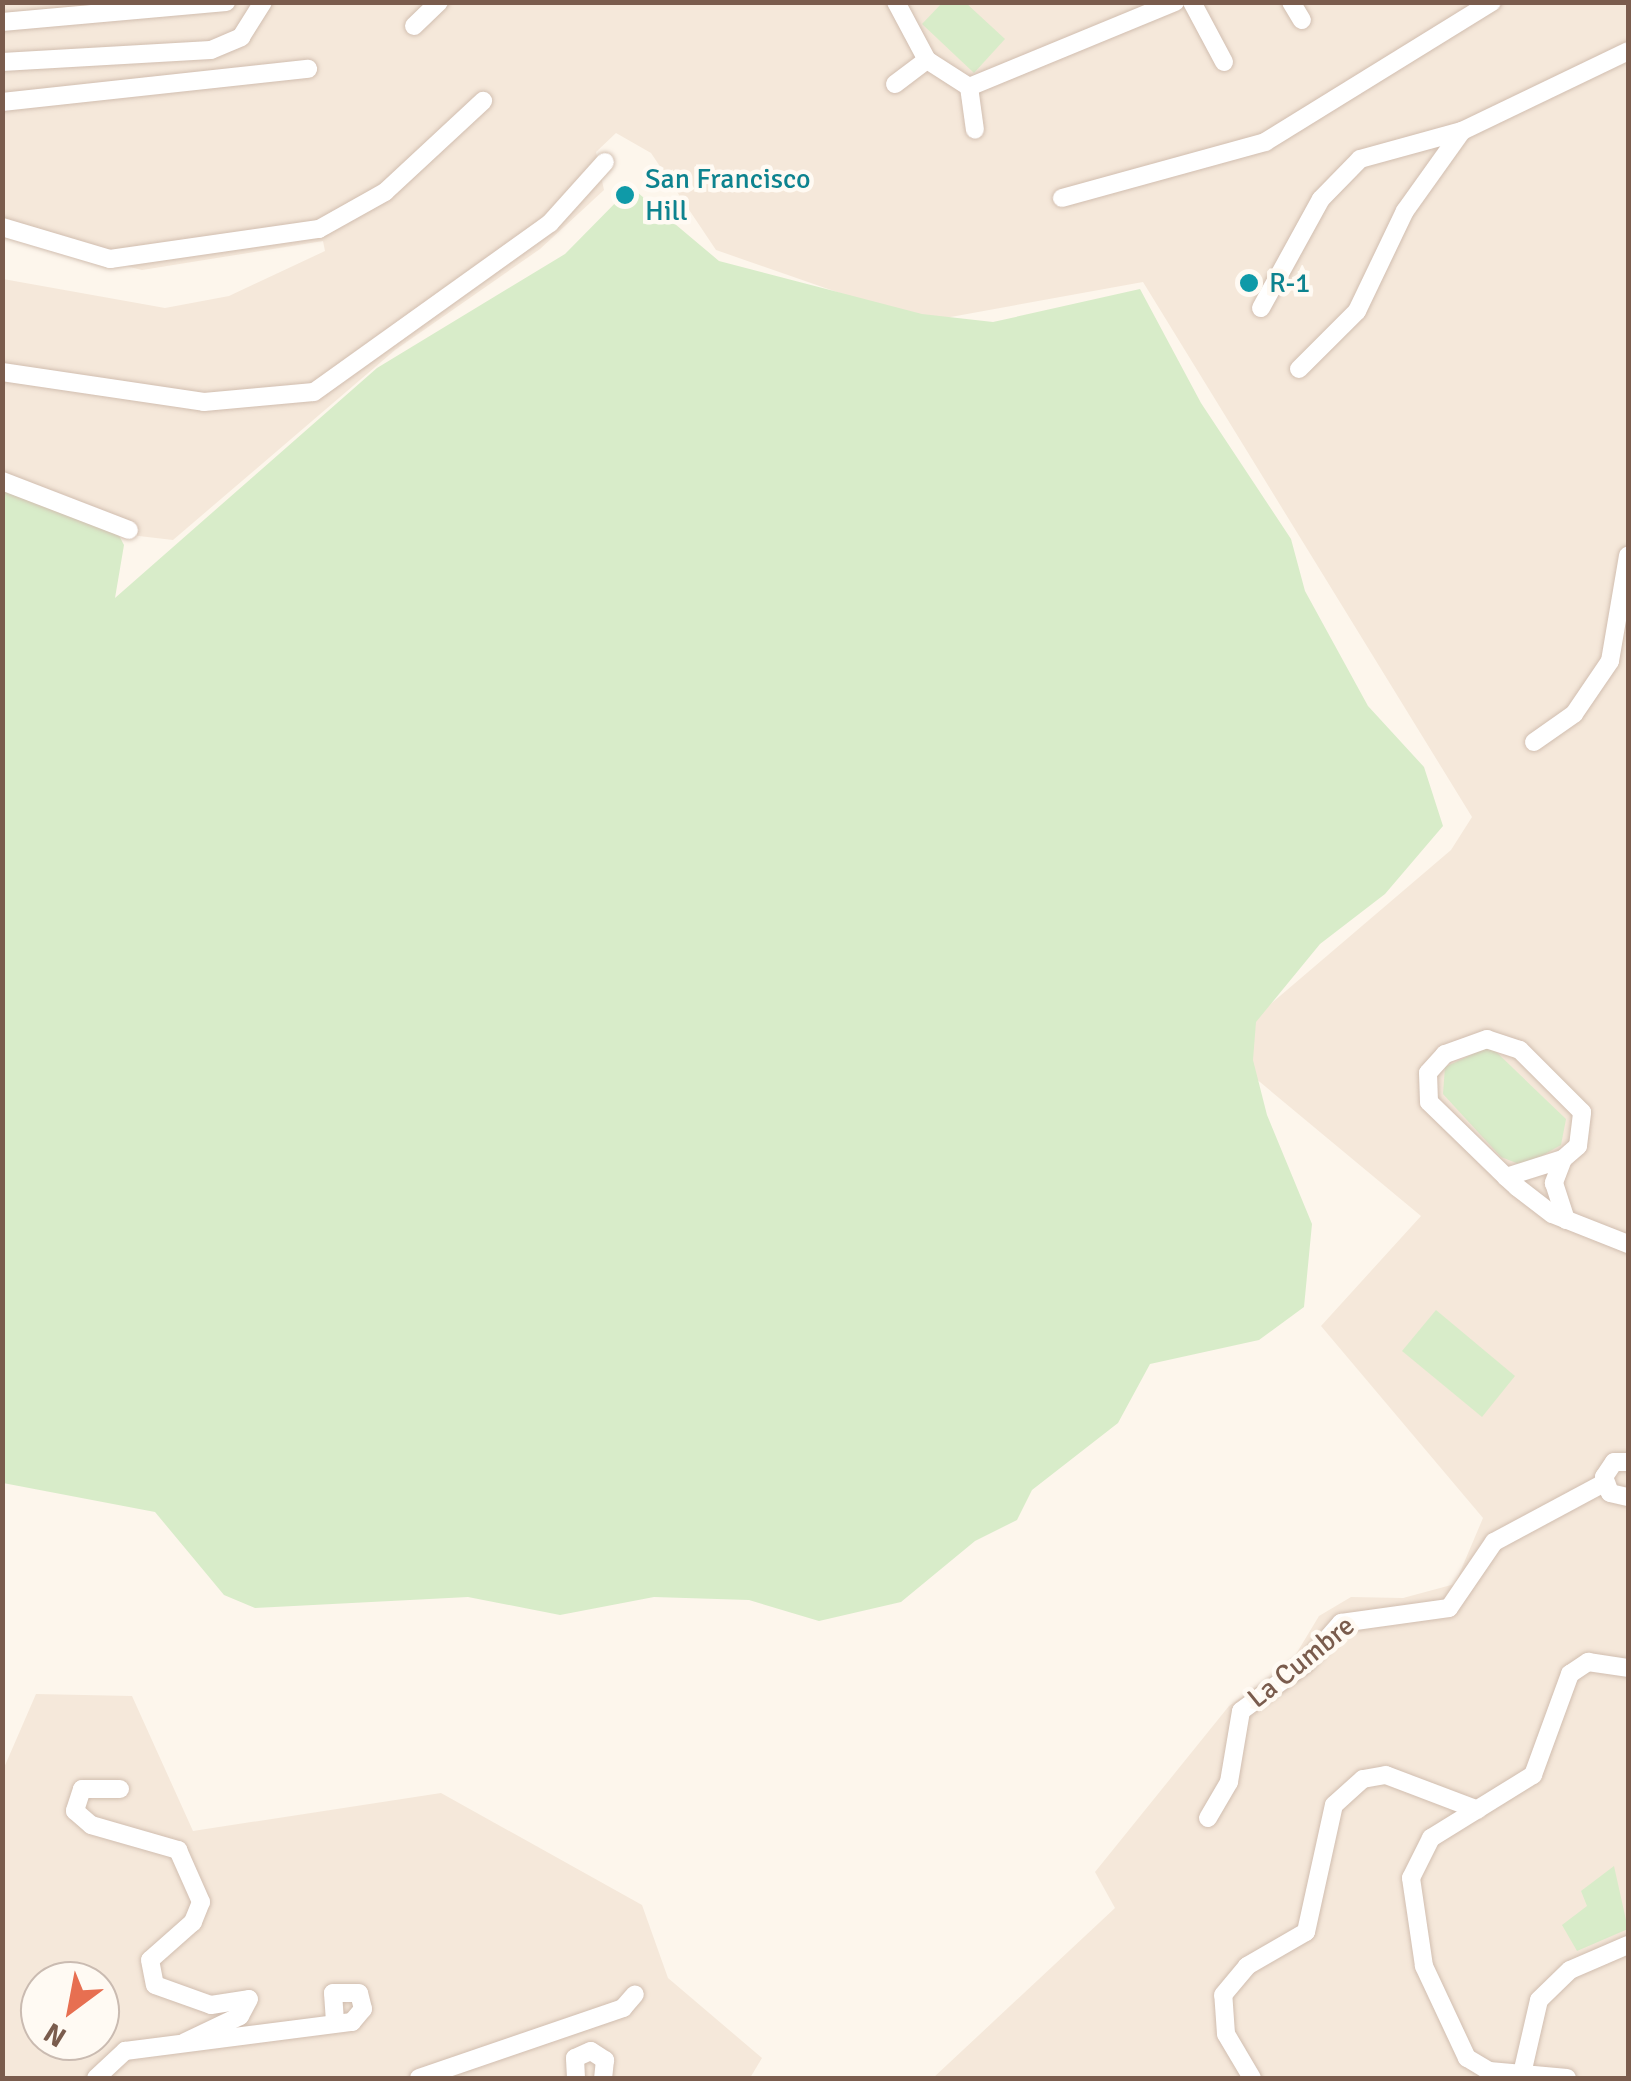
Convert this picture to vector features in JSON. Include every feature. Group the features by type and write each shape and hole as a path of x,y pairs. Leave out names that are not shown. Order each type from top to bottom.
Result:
{"street":[{"path":"2,22 226,2"},
{"path":"2,62 210,50 241,37 262,2"},
{"path":"414,26 438,2"},
{"path":"896,2 927,60 970,87"},
{"path":"970,87 1140,11 1175,2"},
{"path":"1192,2 1224,62"},
{"path":"1291,2 1302,20"},
{"path":"1062,198 1264,142 1492,2"},
{"path":"1262,308 1341,174 1380,147 1462,131 1628,51"},
{"path":"895,84 927,60"},
{"path":"2,102 308,69"},
{"path":"970,87 975,130"},
{"path":"2,227 110,260 319,229 385,192 483,100"},
{"path":"1299,369 1357,311 1405,212 1462,131"},
{"path":"2,372 204,402 314,392 550,224 604,162"},
{"path":"2,481 129,530"},
{"path":"1534,742 1574,714 1610,661 1628,556"},
{"path":"1506,1177 1563,1159 1578,1146 1582,1112 1520,1050 1488,1039 1445,1054 1428,1072 1429,1102 1506,1177 1566,1220 1628,1244"},
{"path":"1563,1159 1554,1183 1566,1220"},
{"name":"La Cumbre","path":"1208,1818 1229,1782 1241,1711 1306,1664 1341,1622 1449,1608 1494,1542 1604,1483 1609,1466 1628,1462"},
{"path":"1604,1483 1628,1497"},
{"path":"1567,2078 1520,2077 1490,2071 1452,2039 1410,1900 1431,1838 1534,1775 1570,1674 1588,1662 1628,1668"},
{"path":"1252,2078 1226,2034 1223,1995 1247,1966 1306,1932 1334,1804 1363,1779 1386,1775 1478,1810"},
{"path":"120,1789 82,1789 74,1811 178,1850 200,1902 150,1960 156,1985 211,2005 249,2000 240,2016 185,2042"},
{"path":"1520,2077 1539,2000 1570,1970 1628,1945"},
{"path":"419,2078 624,2008 635,1994"},
{"path":"96,2078 125,2052 336,2019"},
{"path":"570,2078 575,2058 590,2051 605,2060 604,2078"}],"shaded area":[{"path":"3,3 1628,3 1628,2078 933,2078 1115,1908 1095,1872 1229,1706 1290,1664 1319,1616 1351,1597 1403,1598 1455,1584 1483,1518 1321,1326 1421,1216 1219,1048 1451,850 1472,817 1143,282 923,322 716,250 651,153 616,133 596,152 604,190 540,249 395,350 173,540 96,531 3,495 3,279 165,308 229,296 325,251 323,241 142,270 3,236"},
{"path":"36,1694 132,1696 193,1831 441,1793 642,1905 668,1978 762,2058 750,2078 4,2078 3,1770"}],"green space":[{"path":"942,3 966,3 1005,39 974,73 922,24"},
{"path":"631,187 719,261 922,314 993,322 1140,289 1201,403 1291,539 1305,591 1368,706 1424,767 1443,826 1385,894 1320,944 1256,1022 1253,1060 1267,1115 1312,1224 1304,1307 1259,1340 1150,1364 1118,1423 1032,1490 1017,1520 975,1541 901,1602 819,1621 749,1600 654,1597 560,1615 468,1597 255,1608 224,1595 155,1512 3,1483 2,475 113,524 124,545 115,598 377,368 565,254"},
{"path":"1490,1046 1566,1119 1561,1145 1524,1166 1501,1157 1443,1094 1445,1067"},
{"path":"1436,1310 1515,1376 1482,1417 1402,1351"},
{"path":"1614,1866 1628,1929 1577,1951 1562,1925 1587,1906 1581,1891"}],"place":[{"name":"San Francisco Hill","path":"625,195"},
{"name":"R-1","path":"1249,283"}]}
